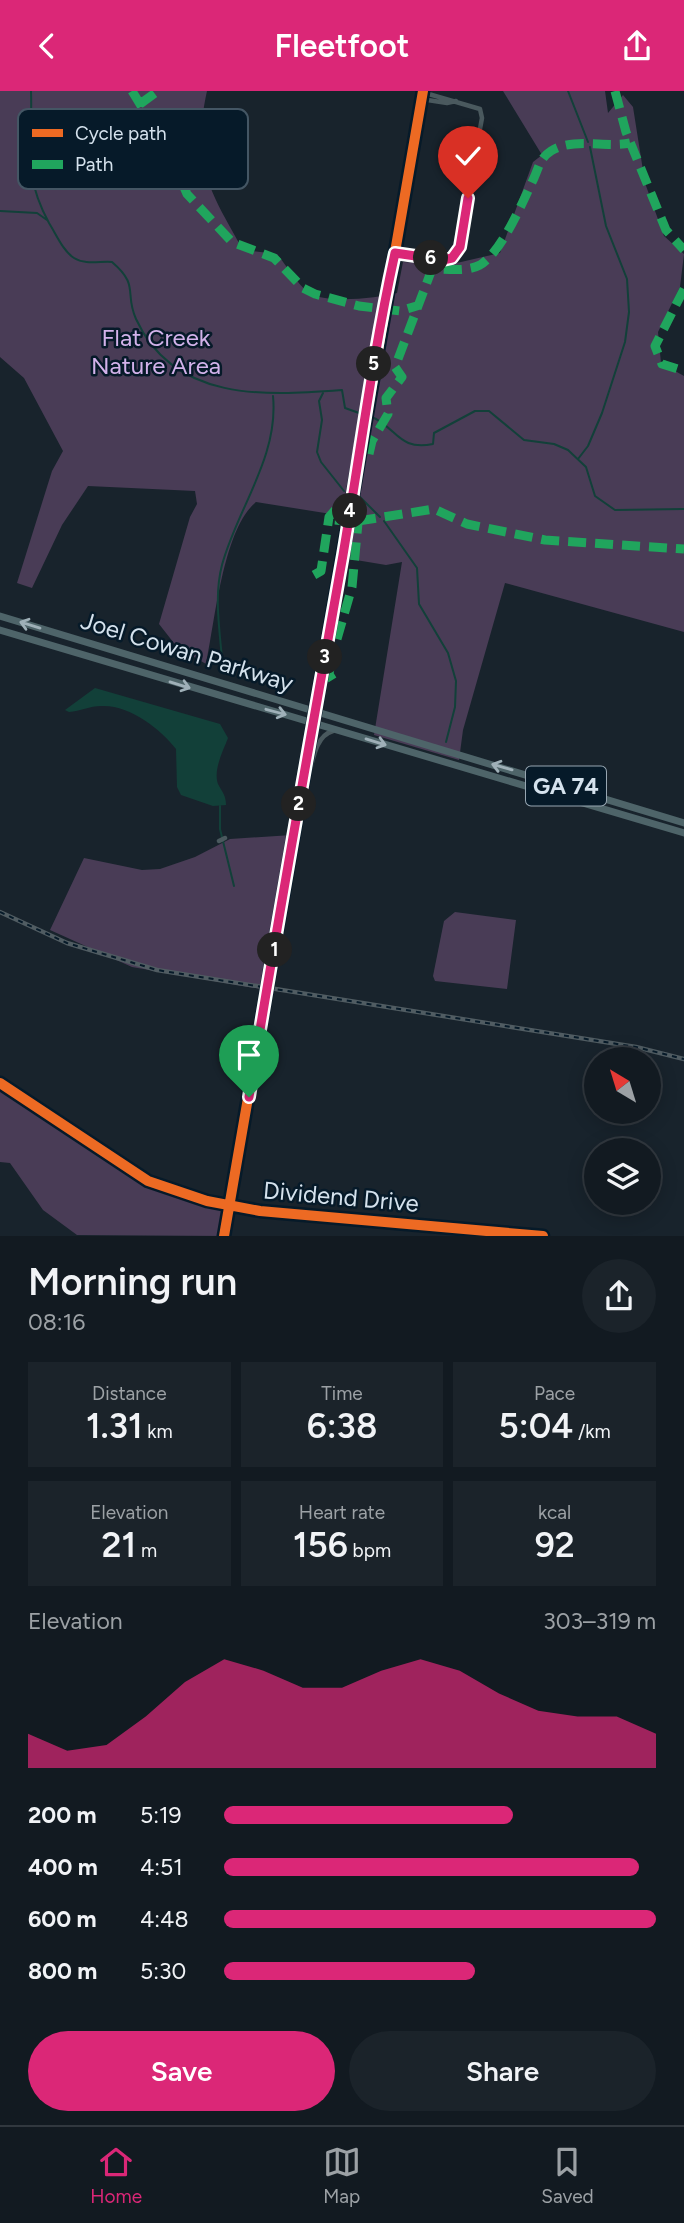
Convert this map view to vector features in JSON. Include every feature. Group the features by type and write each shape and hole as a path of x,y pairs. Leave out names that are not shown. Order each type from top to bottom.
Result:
{"main road":[{"name":"Joel Cowan Parkway","path":"0,617 684,823"},
{"name":"Joel Cowan Parkway","path":"0,630 684,833"}],"street":[{"path":"224,1236 422,94 457,100 482,111 460,247 452,258 443,260 395,253"},
{"path":"301,795 310,778 318,741 328,731 337,730"},
{"path":"219,841 225,838"},
{"name":"Dividend Drive","path":"0,1083 148,1181 229,1206 544,1236"}],"green space":[{"name":"Flat Creek Nature Area","path":"0,91 207,91 204,109 18,109 18,189 211,189 243,250 277,254 309,293 339,299 397,293 403,262 448,265 500,253 533,162 542,155 503,91 605,91 608,113 623,95 633,107 645,183 664,236 684,254 680,287 658,332 661,363 684,376 684,632 505,583 463,730 459,760 374,735 402,562 386,565 350,559 353,522 331,514 256,502 245,515 228,554 206,664 177,647 159,624 190,517 197,504 195,491 88,486 62,525 32,588 17,583 52,471 63,451 24,378 0,357"},
{"path":"292,835 267,990 132,967 50,930 84,858 142,870 160,869 195,857 230,839"},
{"path":"455,912 516,920 507,989 435,981 433,976 444,921"},
{"path":"0,1089 83,1135 153,1183 237,1205 225,1236 77,1235 43,1210 10,1163 0,1162"}],"shaded area":[{"path":"95,688 220,724 228,738 219,761 217,779 226,805 213,806 181,795 177,787 176,749 162,734 133,713 111,706 69,712 65,710"}],"waterway":[{"path":"31,91 31,109"},
{"path":"568,91 588,142"},
{"path":"578,459 588,446 602,413 625,342 629,312 627,279 606,226 590,147"},
{"path":"35,189 49,223 70,255 88,262 112,262 121,270 129,283 136,319 153,346 173,366 198,380 224,388 283,393 342,390 345,408 359,413"},
{"path":"0,211 37,213 47,220"},
{"path":"323,393 319,401 322,420 317,452 321,462 344,491"},
{"path":"223,672 218,605 219,578 229,544 270,440 273,396"},
{"path":"370,416 405,441 421,445 433,444 434,433 475,411 489,411 524,440 554,444 568,450 586,467 595,496 615,510 684,509"},
{"path":"358,495 380,517"},
{"path":"384,521 417,568 419,604 448,653 456,681 455,707 446,742"},
{"path":"220,806 220,829 234,886"}],"railway":[{"path":"0,912 67,943 157,970 636,1047 684,1059"}],"marked path":[{"path":"132,91 143,109"},
{"path":"140,104 158,91"},
{"path":"615,91 626,132 666,230 684,250"},
{"path":"369,454 372,441 388,414 386,398 402,377 395,367 432,269 469,269 488,258 511,225 542,160 551,151 569,145 630,143"},
{"path":"185,189 232,242 274,258 303,288 315,294 359,306 400,311 420,305"},
{"path":"684,289 655,346 662,364 684,371"},
{"path":"314,575 321,571 329,517 336,509 340,514 339,525"},
{"path":"358,521 434,509 467,524 545,540 684,549"},
{"path":"337,639 352,587 358,523"},
{"path":"331,663 329,674 335,684"}],"cycle path":[{"path":"224,1236 423,91"},
{"path":"0,1083 148,1181 207,1201 260,1211 543,1236"}],"route":[{"path":"249,1097 296,827 311,722 395,253 443,260 452,258 460,247 468,198"}]}
